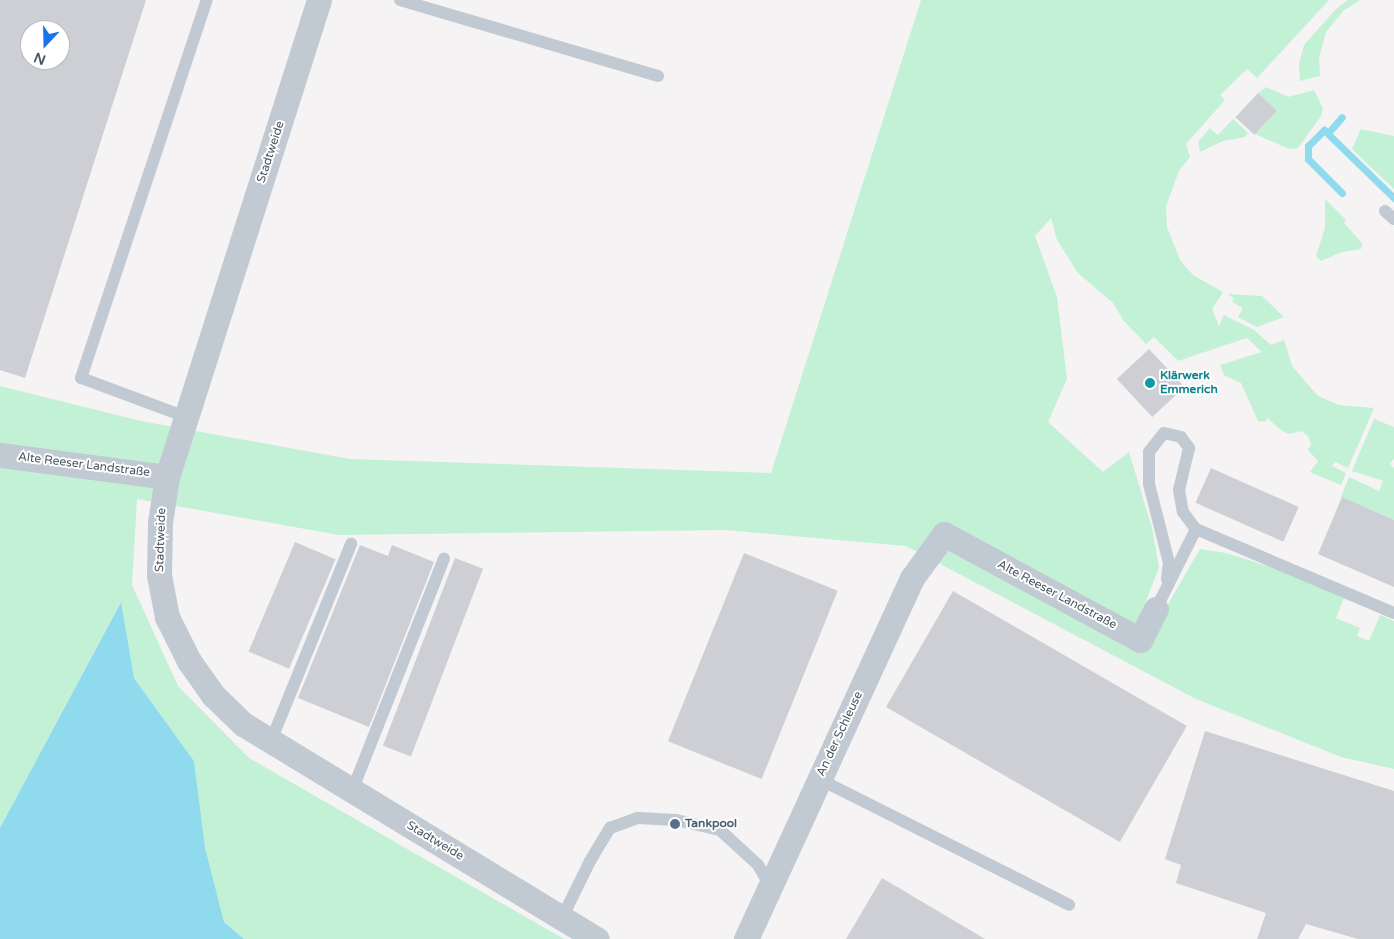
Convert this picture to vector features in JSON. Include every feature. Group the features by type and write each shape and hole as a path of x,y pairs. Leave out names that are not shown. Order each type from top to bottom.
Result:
{"street":[{"name":"Stadtweide","path":"319,0 167,477 160,522 160,575 167,617 189,661 213,695 243,724 597,939"},
{"name":"Alte Reeser Landstraße","path":"0,455 167,477"},
{"name":"Alte Reeser Landstraße","path":"944,534 1140,640 1161,599"},
{"name":"An der Schleuse","path":"746,939 912,578 944,534"}],"lane":[{"path":"186,417 81,378 207,0"},
{"path":"400,0 658,76"},
{"path":"1161,599 1169,563 1149,484 1149,452 1164,433 1181,437 1189,448 1179,490 1184,512 1196,529 1394,613"},
{"path":"1161,599 1196,529"},
{"path":"271,741 351,544"},
{"path":"352,791 444,559"},
{"path":"819,779 1069,905"},
{"path":"562,918 590,860 610,828 638,818 676,820 720,830 758,865 770,886"}],"green space":[{"path":"921,0 1329,0 1257,78 1247,69 1220,95 1225,100 1186,144 1190,157 1179,171 1166,206 1167,227 1180,260 1193,275 1223,292 1212,309 1219,326 1224,315 1254,330 1271,345 1284,340 1292,366 1318,396 1339,405 1374,408 1348,468 1335,462 1332,466 1346,473 1341,485 1310,472 1318,461 1308,450 1311,444 1308,436 1302,431 1289,434 1282,431 1267,418 1265,422 1258,421 1241,383 1224,375 1220,365 1262,352 1247,338 1178,361 1154,337 1146,344 1123,320 1113,303 1078,273 1057,240 1051,218 1035,236 1057,297 1067,379 1048,422 1103,472 1129,452 1152,528 1159,567 1145,604 1164,611 1200,549 1226,553 1274,568 1344,598 1336,618 1360,628 1357,636 1369,641 1380,615 1394,621 1394,769 1341,757 1196,699 906,546 726,530 339,535 137,499 132,585 178,686 249,758 564,939 244,939 224,922 205,847 194,761 134,678 120,603 0,828 0,386 141,421 350,459 771,473"},
{"path":"1348,0 1360,0 1343,11 1326,32 1319,58 1320,76 1300,81 1299,64 1304,45 1336,9"},
{"path":"1266,87 1288,97 1314,90 1323,108 1321,116 1298,148 1289,149 1255,134 1277,111 1258,93"},
{"path":"1233,119 1248,133 1245,137 1223,141 1200,152 1198,142 1210,128 1218,135"},
{"path":"1361,129 1394,136 1394,189 1352,149"},
{"path":"1325,199 1346,220 1344,223 1362,243 1361,249 1342,252 1321,261 1316,256 1325,228"},
{"path":"1228,294 1262,296 1284,317 1257,327 1238,317 1243,308 1232,302 1234,299"},
{"path":"1374,419 1394,427 1394,459 1390,464 1394,468 1394,520 1341,497 1349,477 1379,491 1383,481 1352,471"}],"water":[{"path":"121,602 134,678 194,761 205,847 224,922 244,939 0,939 0,828"}],"building":[{"path":"0,0 146,0 25,378 0,370"},
{"path":"1258,93 1277,111 1255,135 1235,117"},
{"name":"Klärwerk Emmerich","path":"1149,349 1184,387 1152,417 1117,379"},
{"path":"1211,468 1299,507 1283,542 1196,503"},
{"path":"1342,497 1394,520 1394,587 1318,554"},
{"path":"295,542 336,559 289,669 249,652"},
{"path":"360,545 388,556 392,545 434,562 369,727 298,698"},
{"path":"744,553 838,591 762,779 668,741"},
{"path":"455,558 483,569 411,756 383,746"},
{"path":"953,591 1187,726 1120,842 886,707"},
{"path":"1205,731 1394,791 1394,939 1358,939 1306,924 1298,939 1257,939 1266,913 1176,883 1181,865 1165,859"},
{"path":"882,878 985,939 846,939"}],"waterway":[{"path":"1328,133 1342,117"},
{"path":"1342,193 1308,159 1308,146 1324,130 1394,198"}],"place":[{"name":"Klärwerk Emmerich","path":"1150,383"},
{"name":"Tankpool","path":"675,824"}]}
